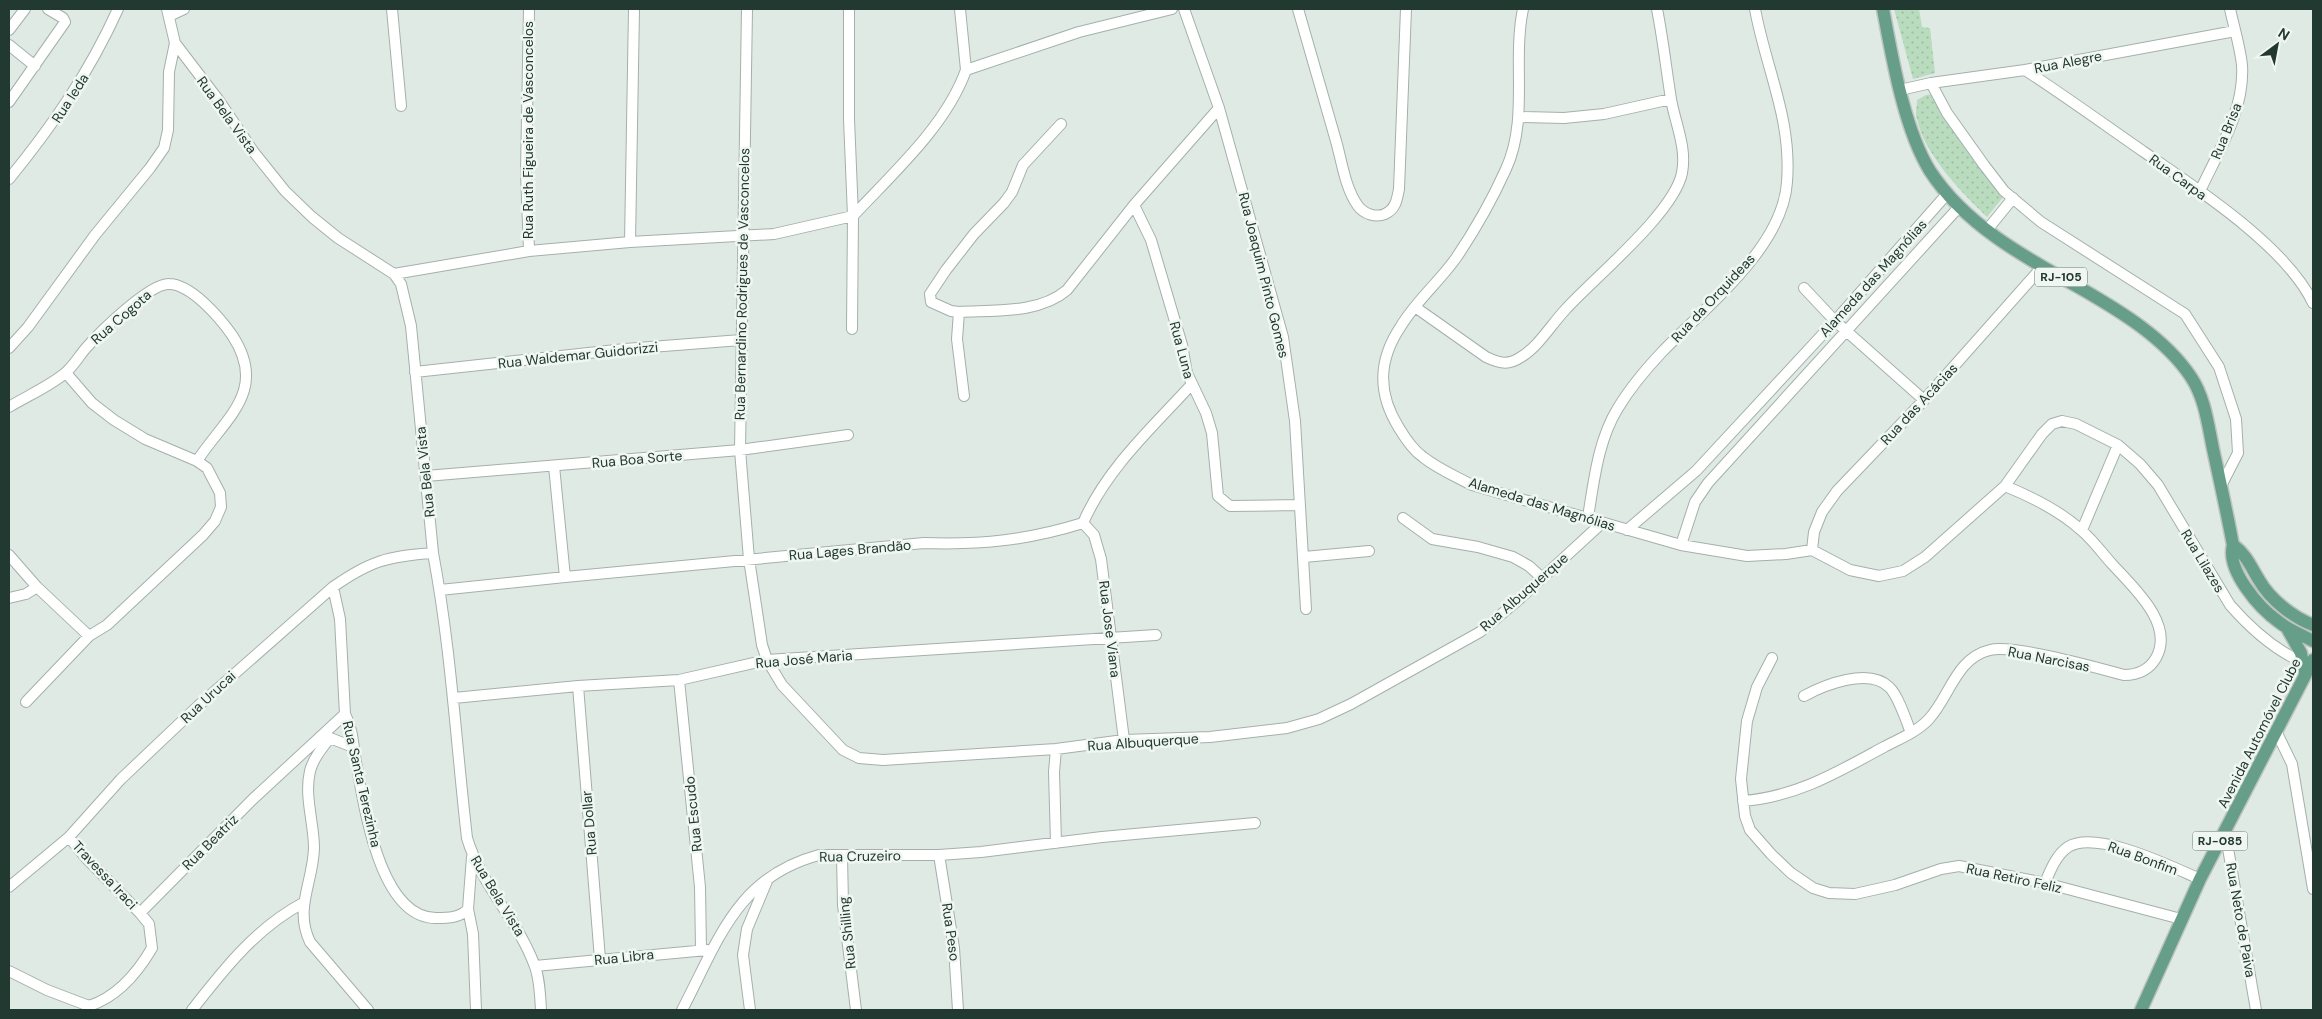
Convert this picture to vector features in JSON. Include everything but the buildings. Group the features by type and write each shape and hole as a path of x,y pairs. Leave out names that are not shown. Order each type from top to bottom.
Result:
{"main road":[{"name":"RJ-105","path":"1883,9 1900,90 1912,130 1929,170 1959,207 1987,230 2042,267 2105,302 2163,344 2177,358 2192,378 2203,402 2233,545 2231,553 2234,566 2243,584 2264,609 2287,628 2313,641"},
{"name":"RJ-105","path":"2233,545 2242,551 2260,582 2286,610 2308,623"},
{"path":"2308,623 2313,634"},
{"path":"2287,628 2309,667"},
{"name":"Avenida Automóvel Clube","path":"2141,1010 2200,879 2309,667"}],"street":[{"path":"9,30 25,9"},
{"path":"9,102 65,22 63,18 48,9"},
{"name":"Rua Ieda","path":"9,179 58,116 83,78 118,9"},
{"path":"168,12 184,9"},
{"path":"392,9 401,106"},
{"name":"Rua Ruth Figueira de Vasconcelos","path":"528,251 526,172 529,9"},
{"path":"630,242 634,9"},
{"name":"Rua Bernardino Rodrigues de Vasconcelos","path":"747,9 740,450 749,559"},
{"path":"849,9 849,119 854,216 852,329"},
{"path":"394,274 528,251 743,234 774,234 854,216 912,152 958,93 966,70 960,9"},
{"path":"966,70 1079,32 1172,9"},
{"name":"Rua Joaquim Pinto Gomes","path":"1184,9 1219,108 1283,336 1294,421 1306,609"},
{"path":"1298,9 1350,188 1358,207 1374,216 1392,210 1396,203 1399,189 1406,9"},
{"name":"Alameda das Magnólias","path":"1523,9 1519,117 1515,147 1483,214 1455,259 1415,306 1390,346 1384,363 1382,385 1388,411 1404,436 1421,456 1444,471 1472,485 1682,545 1747,556 1786,554 1812,550"},
{"path":"1415,306 1498,363 1510,363 1523,357 1565,309 1659,213 1675,190 1682,174 1684,156 1671,99 1665,47 1657,9"},
{"name":"Rua da Orquideas","path":"1588,517 1602,446 1617,410 1636,381 1732,283 1762,245 1778,221 1785,204 1788,181 1783,110 1761,43 1755,9"},
{"name":"Rua Brisa","path":"2200,191 2235,115 2241,92 2242,66 2230,9"},
{"name":"Rua Bela Vista","path":"168,12 174,43 220,102 253,151 285,191 312,217 338,238 394,274 401,284 411,326 433,553 440,590 454,698 466,830 472,856 482,876 524,942 535,966 541,1010"},
{"name":"Rua Alegre","path":"1900,90 1931,82 2025,70 2235,31"},
{"path":"9,348 28,327 95,235 164,148 168,130 168,72 174,43"},
{"path":"9,45 35,66"},
{"name":"Rua Carpa","path":"2025,70 2200,191 2273,252 2305,286 2313,303"},
{"path":"1931,82 1948,112 2004,191 2041,222 2185,314 2219,367 2236,419 2238,453 2221,486"},
{"path":"1519,117 1564,118 1604,114 1671,99"},
{"path":"1061,124 1023,165 1012,192 974,234 930,294 931,302 951,311 959,312 1020,308 1059,297 1067,290 1134,205 1219,108"},
{"name":"Alameda das Magnólias","path":"1627,530 1696,471 1835,321 1947,194"},
{"path":"1987,230 2013,198"},
{"name":"Rua Luna","path":"1134,205 1151,240 1182,346 1191,385 1206,413 1212,433 1218,496 1230,506 1299,505"},
{"name":"Alameda das Magnólias","path":"1682,545 1690,514 1700,493 1959,207"},
{"name":"Rua das Acácias","path":"1812,550 1814,532 1822,512 1837,491 1924,400 2042,267"},
{"name":"Rua Cogota","path":"9,407 66,372 88,346 141,296 158,286 168,284 180,286 192,292 232,335 243,355 247,376 245,392 235,412 197,461"},
{"path":"1804,288 1835,321 1924,400"},
{"path":"959,312 957,339 964,396"},
{"name":"Rua Waldemar Guidorizzi","path":"415,372 625,349 741,340"},
{"path":"26,702 89,636 107,625 203,535 215,522 221,507 220,492 207,468 197,461 145,439 114,420 92,402 66,372"},
{"path":"1083,523 1094,499 1115,467 1191,385"},
{"path":"1768,394 1779,404"},
{"name":"Rua Lilazes","path":"2005,486 2042,434 2052,424 2062,421 2076,424 2118,445 2140,464 2158,485 2230,605 2245,622 2272,646 2309,667"},
{"name":"Rua Boa Sorte","path":"426,476 740,450 848,435"},
{"path":"2082,530 2118,445"},
{"path":"554,466 565,576"},
{"path":"1812,550 1850,570 1879,576 1903,571 1925,557 2005,486"},
{"name":"Rua Narcisas","path":"1743,801 1768,799 1800,790 1911,733 1928,720 1966,662 1976,654 1992,649 2020,651 2124,675 2141,673 2153,663 2160,650 2161,638 2158,623 2143,598 2082,530 2042,503 2005,486"},
{"path":"1403,518 1432,539 1478,546 1513,557 1529,566 1542,578"},
{"name":"Rua Lages Brandão","path":"440,590 565,576 924,543 972,544 1033,536 1083,523"},
{"name":"Rua Jose Viana","path":"1083,523 1098,543 1124,740"},
{"name":"Rua Albuquerque","path":"749,559 762,645 767,660 782,685 816,724 843,750 859,758 883,760 1056,749 1124,740 1210,738 1287,728 1319,719 1350,704 1480,632 1516,602 1602,523"},
{"path":"1304,557 1369,551"},
{"name":"Rua Urucai","path":"12,883 69,836 122,779 198,706 333,587 357,571 389,557 433,553"},
{"path":"9,555 37,587 89,636"},
{"path":"9,598 26,594 37,587"},
{"path":"333,587 340,619 345,714"},
{"name":"Rua José Maria","path":"454,698 578,686 679,680 767,660 1156,635"},
{"name":"Rua Retiro Feliz","path":"1772,658 1757,687 1750,707 1741,779 1743,801 1750,830 1791,873 1813,888 1829,893 1855,894 1895,885 1942,869 1959,866 2045,883 2181,919"},
{"path":"1804,696 1823,685 1850,679 1878,680 1891,688 1911,733"},
{"name":"Rua Escudo","path":"679,680 700,887 701,949"},
{"name":"Rua Dollar","path":"578,686 600,959"},
{"name":"Rua Beatriz","path":"140,913 253,800 328,736 345,714"},
{"name":"Rua Santa Terezinha","path":"345,714 351,728 353,747 372,834 391,889 402,903 422,916 434,918 457,916 468,909"},
{"path":"2276,731 2292,764 2313,889"},
{"path":"353,747 328,736 316,757 309,775 307,789 314,848 312,866 303,903 304,930 310,942 368,1010"},
{"path":"1056,749 1054,772 1056,843"},
{"name":"Rua Cruzeiro","path":"682,1010 730,918 741,904 769,877 804,859 819,855 939,855 1255,823"},
{"name":"Rua Neto de Paiva","path":"2226,831 2255,1005"},
{"name":"Travessa Iraci","path":"69,836 86,858 140,913"},
{"name":"Rua Bonfim","path":"2045,883 2056,860 2068,848 2080,843 2101,842 2200,879"},
{"path":"2309,860 2313,847"},
{"name":"Rua Shilling","path":"842,855 843,905 856,1010"},
{"name":"Rua Peso","path":"939,855 954,948 958,1010"},
{"path":"472,856 468,909 473,934 476,1010"},
{"path":"9,872 12,883"},
{"path":"750,1010 743,955 750,919 769,877"},
{"path":"192,1010 247,944 288,911 303,903"},
{"path":"9,970 80,1004 90,1006 98,1003 122,986 152,948 149,924 140,913"},
{"name":"Rua Libra","path":"535,966 701,949 713,951"},
{"path":"2249,1010 2255,1005"}],"green space":[{"path":"1894,9 1919,9 1922,27 1930,28 1935,73 1913,79"},
{"path":"1934,94 2003,197 1987,217 1945,172 1927,146 1916,117 1917,100 1926,95"}]}
